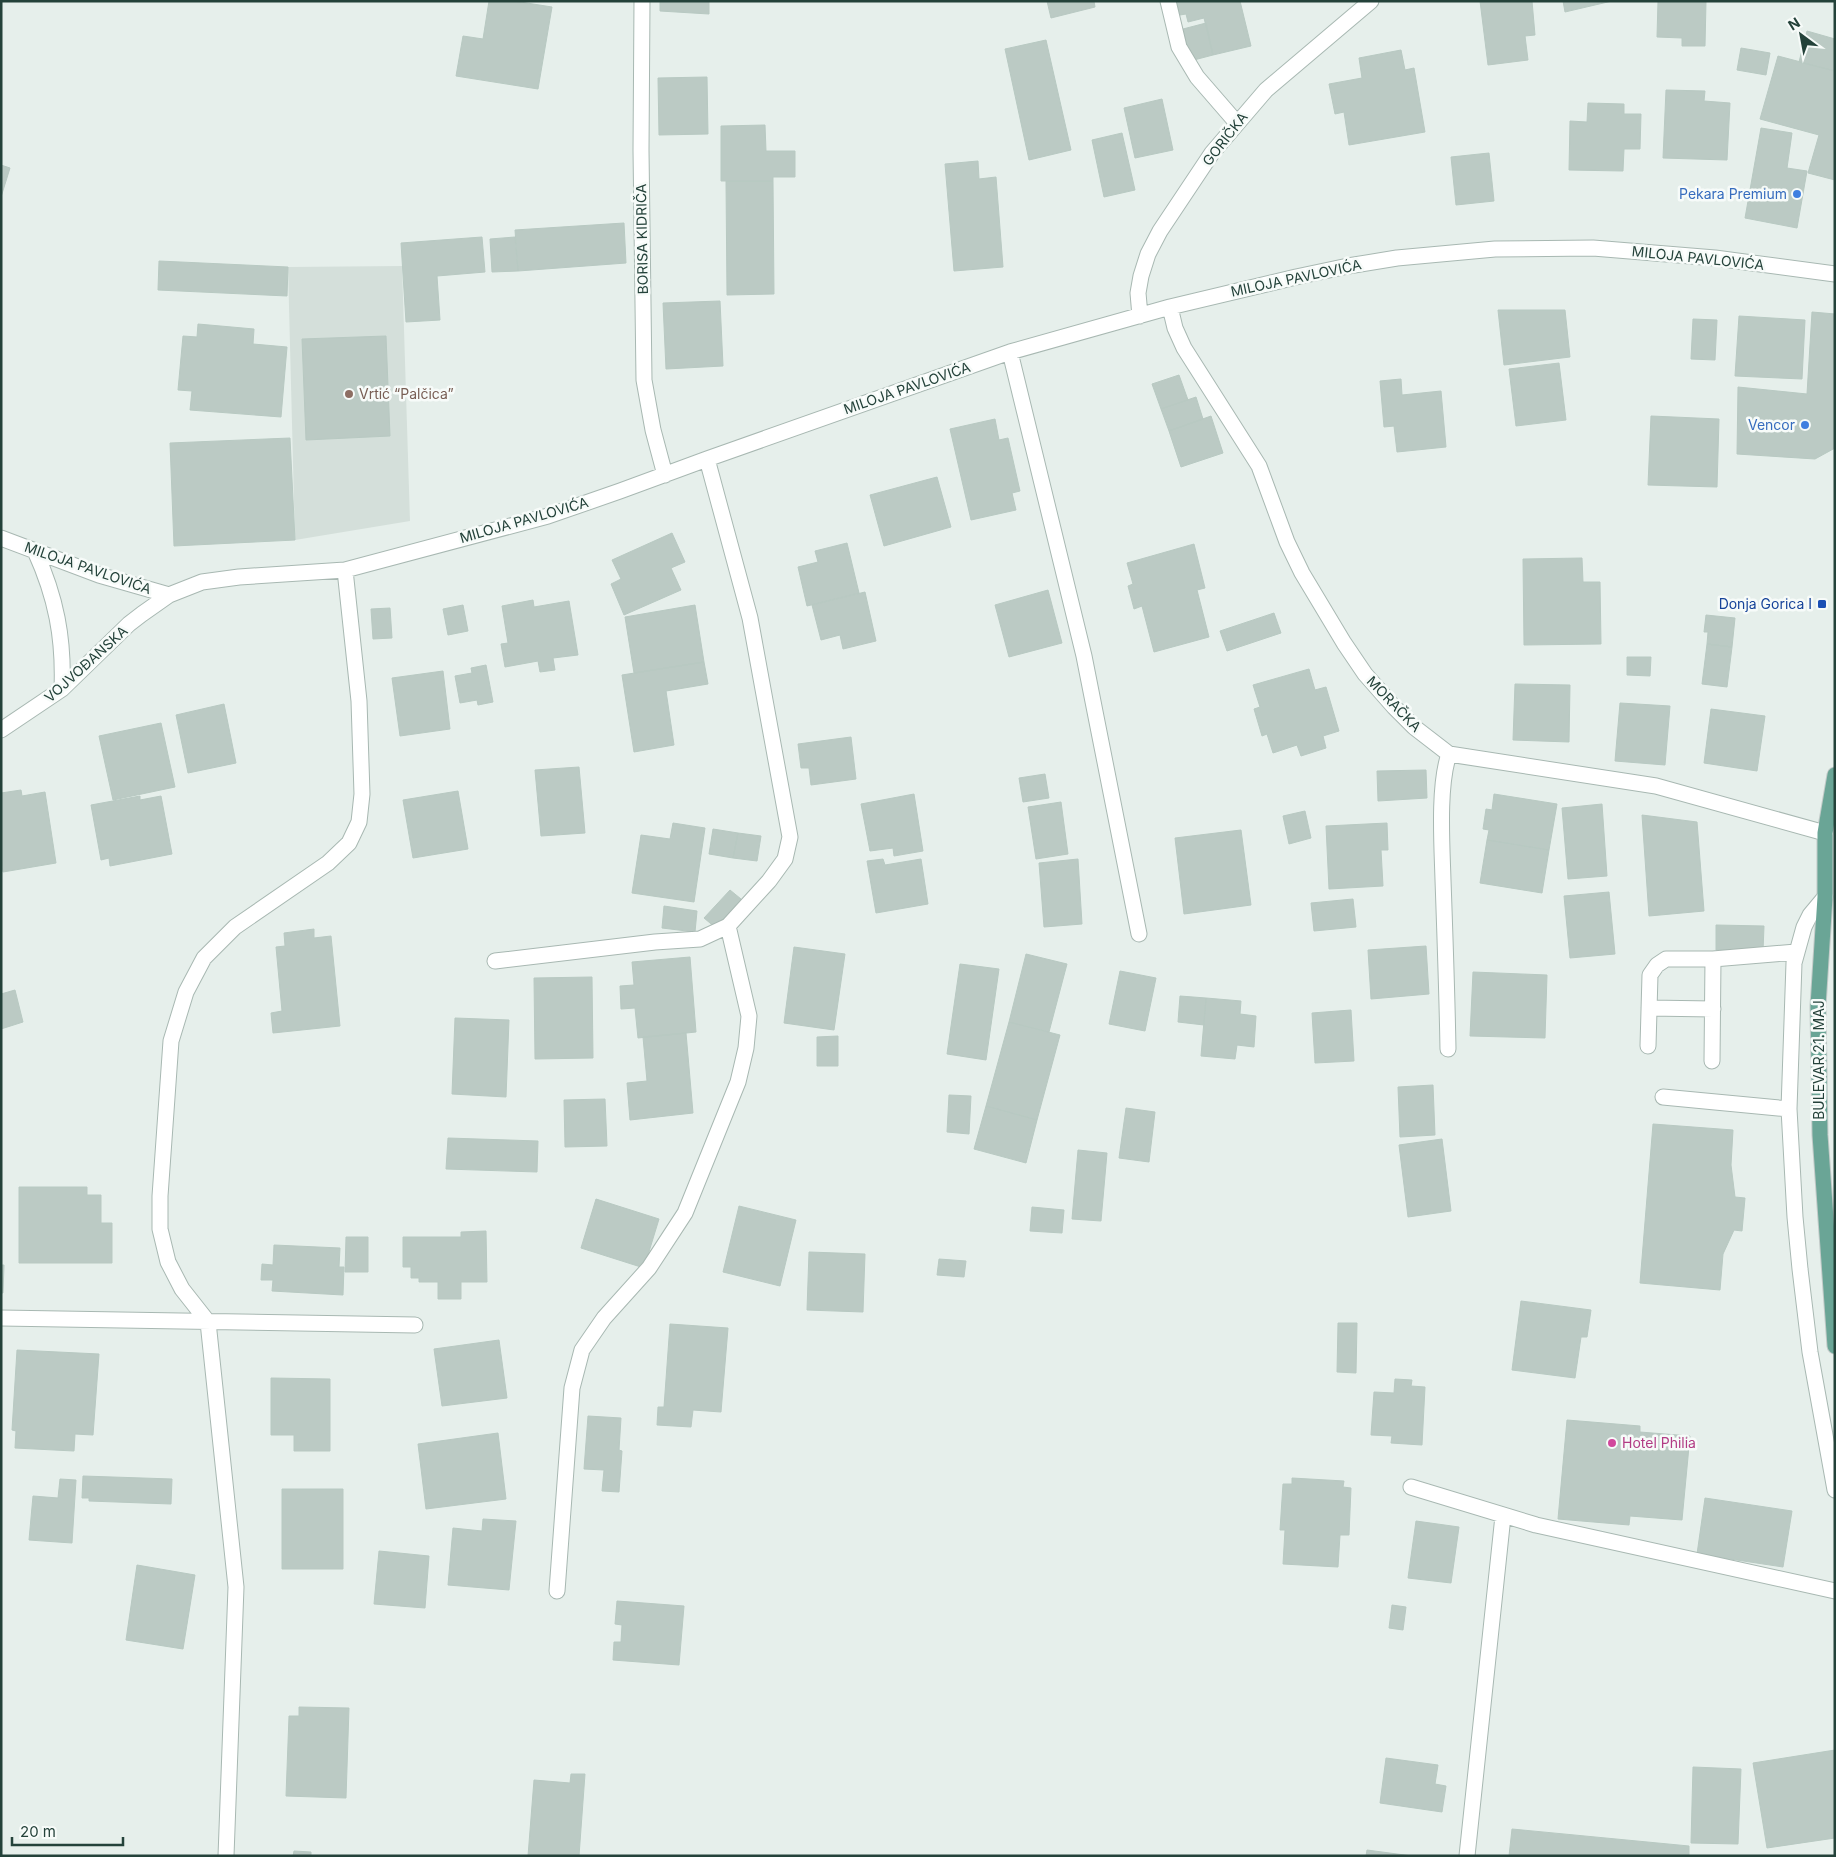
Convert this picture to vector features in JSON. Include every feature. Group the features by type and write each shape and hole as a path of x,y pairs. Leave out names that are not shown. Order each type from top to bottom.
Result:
{"main road":[{"name":"BULEVAR 21. MAJ","path":"1835,775 1825,833 1825,897 1818,1006 1820,1135 1835,1346"}],"street":[{"name":"BORISA KIDRIČA","path":"642,1 641,160 644,380 653,430 665,475"},
{"path":"1168,1 1179,47 1197,77 1236,122"},
{"name":"GORIČKA","path":"1140,316 1138,293 1148,254 1160,231 1212,153 1236,122 1266,90 1372,1"},
{"name":"MILOJA PAVLOVIĆA","path":"1,538 98,575 169,595 202,582 220,579 345,570 548,516 1010,352 1170,307 1296,276 1397,258 1495,248 1593,248 1714,258 1835,274"},
{"name":"MORAČKA","path":"1170,307 1175,328 1184,348 1259,466 1287,542 1302,573 1365,674 1394,707 1420,732 1449,754 1656,786 1825,833"},
{"path":"1010,352 1084,656 1139,934"},
{"path":"495,961 656,942 700,939 728,926 770,881 785,859 790,837 750,618 707,459"},
{"path":"35,551 45,572 57,613 63,655 62,689"},
{"path":"226,1856 236,1587 208,1322 182,1289 168,1262 160,1229 160,1196 171,1041 186,992 204,958 235,927 328,864 349,844 358,822 362,794 359,700 345,570"},
{"name":"VOJVOĐANSKA","path":"1,730 62,689 129,624 169,595"},
{"path":"1448,1049 1442,846 1443,787 1449,754"},
{"path":"1825,897 1810,915 1796,952 1791,1025 1790,1109 1794,1217 1802,1287 1810,1352 1835,1490"},
{"path":"556,1591 572,1388 582,1350 604,1318 649,1268 686,1213 738,1082 746,1048 749,1016 728,926"},
{"path":"1648,1046 1650,975 1657,965 1666,959 1713,959 1796,952"},
{"path":"1712,1061 1713,959"},
{"path":"1649,1008 1713,1009"},
{"path":"1663,1097 1790,1109"},
{"path":"1,1318 415,1325"},
{"path":"1411,1487 1536,1526 1835,1591"},
{"path":"1467,1856 1503,1516"}],"shaded area":[{"name":"Vrtić “Palčica”","path":"402,266 410,521 295,540 288,267"}],"building":[{"path":"489,1 514,1 552,7 538,89 456,76 463,36 483,39"},
{"path":"660,1 709,1 709,14 660,11"},
{"path":"1047,1 1094,1 1095,7 1051,18"},
{"path":"1176,1 1240,1 1251,46 1213,55 1204,18 1188,22 1186,14 1180,15"},
{"path":"1480,1 1532,1 1535,35 1525,36 1528,60 1488,65"},
{"path":"1563,1 1612,1 1565,12"},
{"path":"1658,1 1706,1 1705,46 1682,46 1682,38 1657,37"},
{"path":"1206,23 1213,55 1190,61 1183,29"},
{"path":"1807,31 1835,39 1835,71 1799,62"},
{"path":"1046,40 1071,150 1029,160 1005,49"},
{"path":"1741,48 1770,53 1766,75 1737,70"},
{"path":"1401,50 1405,70 1414,68 1425,132 1349,145 1344,112 1335,114 1329,84 1362,78 1359,58"},
{"path":"1778,56 1835,71 1835,180 1808,173 1819,135 1760,119"},
{"path":"707,77 708,134 659,135 658,78"},
{"path":"1666,90 1705,91 1704,101 1730,103 1727,160 1663,158"},
{"path":"1162,99 1173,150 1135,158 1124,108"},
{"path":"1588,103 1624,104 1624,114 1641,114 1640,149 1624,149 1623,171 1569,170 1570,121 1587,122"},
{"path":"765,125 766,151 795,151 795,177 773,177 773,181 721,181 721,126"},
{"path":"1761,128 1792,133 1787,168 1807,171 1797,228 1745,218"},
{"path":"1122,133 1135,190 1104,197 1092,140"},
{"path":"1489,153 1494,201 1456,205 1451,157"},
{"path":"978,161 979,179 996,177 1003,267 954,271 945,164"},
{"path":"1,165 10,168 1,197"},
{"path":"726,181 773,181 774,294 727,295"},
{"path":"624,223 626,263 518,271 515,230"},
{"path":"482,237 485,272 437,276 440,320 406,322 401,243"},
{"path":"515,237 518,271 492,272 490,239"},
{"path":"159,261 288,267 287,296 158,290"},
{"path":"720,301 723,366 666,369 663,303"},
{"path":"1498,310 1565,310 1570,357 1504,365"},
{"path":"1812,312 1835,314 1835,448 1815,459 1737,454 1738,387 1807,394"},
{"path":"1739,316 1805,320 1802,379 1735,376"},
{"path":"1693,319 1717,320 1715,360 1691,359"},
{"path":"198,324 254,329 253,344 287,347 281,417 190,410 192,391 178,390 183,336 197,337"},
{"path":"386,336 390,436 306,440 302,339"},
{"path":"1559,363 1566,420 1516,426 1509,369"},
{"path":"1179,375 1188,400 1161,409 1152,384"},
{"path":"1401,379 1402,395 1441,391 1446,447 1397,452 1394,426 1384,427 1380,381"},
{"path":"1196,397 1203,419 1169,431 1161,409"},
{"path":"1211,416 1223,453 1181,467 1169,431"},
{"path":"1651,416 1719,419 1717,487 1648,485"},
{"path":"995,419 999,440 1008,438 1020,491 1012,493 1016,510 971,520 950,429"},
{"path":"290,438 295,540 174,546 170,443"},
{"path":"937,477 951,527 884,546 870,495"},
{"path":"672,533 685,562 671,568 681,590 624,615 611,584 621,579 612,560"},
{"path":"847,543 859,593 807,606 798,567 818,562 815,551"},
{"path":"1194,544 1205,588 1197,590 1209,637 1154,652 1142,606 1134,609 1128,586 1133,584 1127,563"},
{"path":"1582,558 1583,582 1600,582 1601,644 1524,645 1523,559"},
{"path":"1048,590 1062,643 1009,657 995,605"},
{"path":"865,592 876,641 843,649 840,635 821,640 812,605"},
{"path":"533,600 534,607 569,601 578,655 553,658 555,670 540,672 538,661 505,667 501,644 508,643 502,606"},
{"path":"463,605 468,631 448,635 443,609"},
{"path":"695,605 704,662 634,673 625,617"},
{"path":"390,608 392,638 373,639 371,609"},
{"path":"1274,613 1281,633 1227,651 1220,631"},
{"path":"1706,615 1735,618 1732,647 1707,644 1708,632 1704,632"},
{"path":"1707,644 1732,647 1727,687 1702,684"},
{"path":"1627,657 1651,657 1650,676 1627,675"},
{"path":"704,662 708,684 666,691 674,745 634,752 622,675"},
{"path":"486,665 493,702 478,705 477,700 460,703 455,676 472,673 471,668"},
{"path":"1309,669 1315,690 1326,687 1339,731 1323,736 1326,748 1301,756 1297,745 1273,753 1267,734 1262,736 1254,709 1260,707 1253,685"},
{"path":"443,671 450,729 400,736 392,678"},
{"path":"1515,684 1570,685 1569,742 1513,740"},
{"path":"1620,703 1670,706 1665,765 1615,761"},
{"path":"224,704 236,763 188,773 176,715"},
{"path":"1711,709 1765,716 1757,771 1704,763"},
{"path":"161,723 175,787 113,800 99,736"},
{"path":"851,737 856,779 811,785 809,768 801,768 798,744"},
{"path":"579,767 585,833 541,836 535,770"},
{"path":"1426,770 1427,798 1378,801 1377,771"},
{"path":"1045,774 1049,798 1023,802 1019,778"},
{"path":"21,790 22,796 45,792 56,863 3,872 1,859 1,793"},
{"path":"458,791 468,849 413,858 403,800"},
{"path":"914,794 923,851 894,856 893,848 870,851 861,804"},
{"path":"1494,794 1557,804 1549,850 1487,840 1489,830 1483,829 1486,809 1492,810"},
{"path":"140,796 140,800 161,796 172,854 110,866 109,858 101,860 91,805"},
{"path":"1061,802 1068,854 1036,859 1028,807"},
{"path":"1602,804 1607,876 1568,879 1562,808"},
{"path":"1305,811 1311,838 1289,844 1283,816"},
{"path":"1642,815 1697,822 1704,911 1649,916"},
{"path":"673,823 705,828 694,902 632,893 641,835 670,839"},
{"path":"1387,823 1388,850 1381,850 1383,886 1329,889 1326,826"},
{"path":"713,829 738,833 733,858 709,854"},
{"path":"1241,830 1251,905 1184,914 1175,838"},
{"path":"738,833 761,836 757,861 733,858"},
{"path":"1487,840 1549,850 1542,893 1480,883"},
{"path":"883,859 885,865 921,859 928,904 876,913 867,861"},
{"path":"1078,859 1082,924 1044,927 1039,863"},
{"path":"730,890 741,899 716,928 704,918"},
{"path":"1609,892 1615,954 1570,958 1564,896"},
{"path":"1353,899 1356,927 1314,931 1311,903"},
{"path":"664,906 697,911 695,932 662,928"},
{"path":"1716,925 1764,926 1763,951 1716,950"},
{"path":"314,929 314,938 331,936 340,1026 273,1033 271,1013 282,1011 276,947 285,946 284,933"},
{"path":"1426,946 1429,994 1371,999 1368,950"},
{"path":"794,947 845,954 834,1030 784,1023"},
{"path":"1026,954 1067,964 1049,1032 1009,1022"},
{"path":"690,957 696,1032 638,1038 635,1008 621,1009 620,986 634,985 632,962"},
{"path":"960,964 999,969 986,1060 947,1054"},
{"path":"1120,971 1156,978 1145,1031 1109,1024"},
{"path":"1473,972 1547,975 1545,1038 1470,1036"},
{"path":"592,977 593,1058 535,1059 534,978"},
{"path":"15,990 23,1022 1,1029 1,994"},
{"path":"1180,996 1206,998 1204,1025 1178,1022"},
{"path":"1206,998 1241,1001 1240,1014 1256,1016 1254,1047 1237,1045 1235,1059 1201,1056"},
{"path":"1351,1010 1354,1061 1315,1063 1312,1013"},
{"path":"455,1018 509,1020 506,1097 452,1094"},
{"path":"1009,1022 1060,1035 1037,1120 986,1106"},
{"path":"686,1033 693,1113 630,1120 627,1083 647,1081 643,1037"},
{"path":"838,1036 838,1066 817,1066 817,1037"},
{"path":"1433,1085 1435,1135 1400,1137 1398,1087"},
{"path":"949,1095 971,1096 969,1134 947,1132"},
{"path":"605,1099 607,1146 565,1147 564,1100"},
{"path":"986,1106 1037,1120 1026,1163 974,1149"},
{"path":"1126,1108 1155,1112 1149,1162 1119,1158"},
{"path":"1653,1124 1733,1130 1731,1165 1735,1197 1745,1198 1742,1231 1734,1230 1723,1254 1720,1290 1640,1283"},
{"path":"448,1138 538,1141 537,1172 446,1169"},
{"path":"1442,1139 1451,1211 1408,1217 1399,1145"},
{"path":"1078,1150 1107,1153 1101,1221 1072,1219"},
{"path":"19,1187 87,1187 87,1195 101,1195 101,1223 112,1223 112,1263 19,1263"},
{"path":"596,1199 659,1219 644,1268 581,1248"},
{"path":"739,1206 796,1220 780,1286 723,1272"},
{"path":"1032,1207 1064,1210 1062,1233 1030,1231"},
{"path":"486,1231 487,1282 461,1282 461,1299 438,1299 438,1282 419,1282 419,1278 411,1278 411,1267 403,1267 403,1237 461,1237 461,1232"},
{"path":"346,1237 368,1237 368,1272 345,1272"},
{"path":"274,1245 340,1248 339,1267 344,1267 343,1295 272,1291 273,1280 261,1280 262,1264 273,1265"},
{"path":"809,1252 865,1254 863,1312 807,1310"},
{"path":"939,1259 966,1261 964,1277 937,1275"},
{"path":"1,1265 4,1265 3,1293 1,1293"},
{"path":"1521,1301 1591,1310 1587,1337 1581,1337 1575,1378 1512,1370"},
{"path":"1338,1323 1357,1323 1356,1373 1337,1372"},
{"path":"670,1324 728,1328 721,1412 693,1410 691,1427 657,1425 658,1407 664,1407"},
{"path":"499,1340 507,1398 442,1406 434,1349"},
{"path":"17,1350 99,1354 93,1435 75,1434 74,1451 15,1448 16,1431 12,1430"},
{"path":"271,1378 330,1379 330,1451 294,1451 294,1435 271,1435"},
{"path":"1395,1379 1412,1380 1411,1386 1425,1387 1422,1445 1391,1443 1392,1436 1371,1435 1374,1392 1394,1393"},
{"path":"588,1416 621,1418 619,1450 622,1451 619,1492 602,1491 604,1470 584,1469"},
{"path":"1567,1420 1640,1426 1640,1432 1690,1436 1682,1520 1630,1516 1629,1525 1558,1519"},
{"path":"498,1433 506,1499 426,1509 418,1444"},
{"path":"83,1476 172,1479 171,1504 89,1501 89,1498 82,1498"},
{"path":"1292,1478 1344,1481 1343,1487 1351,1488 1349,1535 1340,1535 1338,1567 1283,1564 1285,1530 1280,1530 1283,1484 1292,1484"},
{"path":"60,1479 76,1480 72,1543 29,1540 33,1496 58,1498"},
{"path":"282,1489 343,1489 343,1569 282,1569"},
{"path":"1705,1498 1792,1511 1783,1567 1697,1554"},
{"path":"483,1519 516,1521 509,1590 448,1585 453,1528 482,1531"},
{"path":"1416,1521 1459,1527 1451,1583 1408,1578"},
{"path":"379,1551 429,1556 425,1608 374,1604"},
{"path":"137,1565 195,1575 183,1649 126,1640"},
{"path":"617,1601 684,1606 679,1665 613,1660 614,1642 621,1642 622,1625 615,1624"},
{"path":"1392,1605 1406,1607 1403,1630 1389,1628"},
{"path":"299,1707 349,1708 346,1798 286,1796 289,1716 299,1716"},
{"path":"1835,1750 1835,1838 1767,1848 1753,1763"},
{"path":"1386,1758 1438,1765 1435,1784 1446,1786 1442,1812 1380,1803"},
{"path":"1693,1767 1741,1769 1738,1844 1691,1843"},
{"path":"571,1774 585,1774 579,1856 528,1856 534,1780 570,1783"},
{"path":"1512,1829 1689,1846 1689,1856 1509,1856"},
{"path":"1367,1850 1412,1856 1366,1856"},
{"path":"294,1851 311,1852 311,1856 293,1856"}],"place":[{"name":"Pekara Premium","path":"1797,194"},
{"name":"Vrtić “Palčica”","path":"349,394"},
{"name":"Vencor","path":"1805,425"},
{"name":"Donja Gorica I","path":"1822,604"},
{"name":"Hotel Philia","path":"1612,1443"}]}
